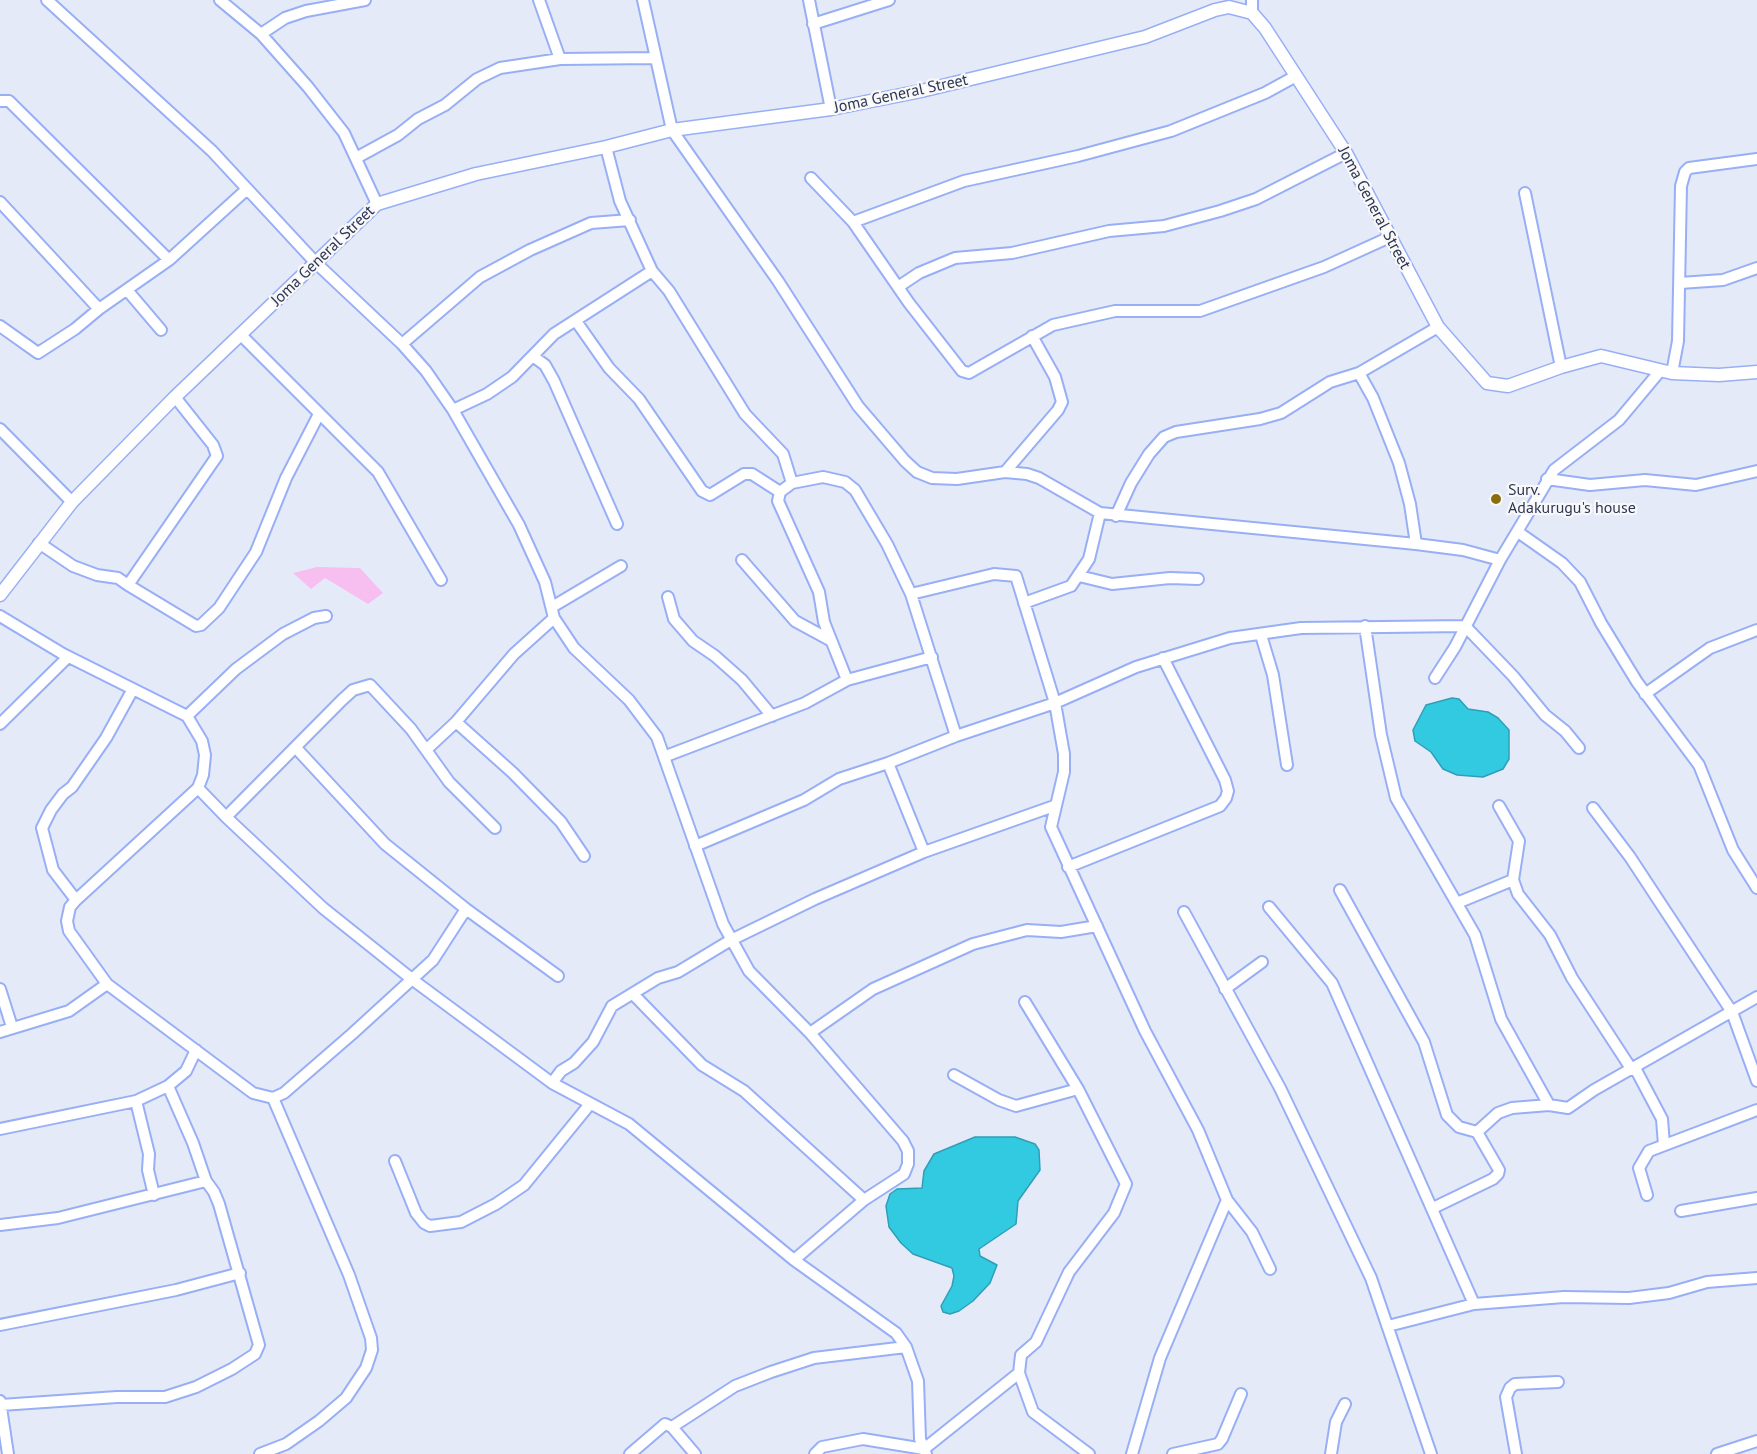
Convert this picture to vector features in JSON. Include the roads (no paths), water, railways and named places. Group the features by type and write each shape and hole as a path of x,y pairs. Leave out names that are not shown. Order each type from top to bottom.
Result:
{"street":[{"path":"47,0 212,151 315,262 402,344 426,371 453,410 519,525 545,582 554,618 574,648 629,700 647,722 666,756 695,846 731,940 749,971 810,1033 903,1141 908,1151 908,1164 903,1174 864,1200 794,1260"},
{"path":"220,0 261,34 308,87 344,133 377,204"},
{"path":"261,34 285,18 306,11 365,0"},
{"path":"539,0 560,59"},
{"path":"643,0 672,130 778,281 858,406 905,461 917,471 932,478 957,479 1005,472 1040,478 1100,513 1116,516 1416,544 1463,550 1500,560"},
{"path":"809,0 831,109"},
{"path":"813,24 888,0"},
{"name":"Joma General Street","path":"0,595 72,502 174,397 377,204 476,174 606,147 672,130 831,109 921,91 1145,37 1215,10 1229,7 1252,6 1346,153 1438,327 1487,383 1508,386 1561,367 1601,357 1666,372 1719,375 1757,372"},
{"path":"356,158 445,105 477,79 518,63 560,59 655,58"},
{"path":"853,222 964,181 1078,156 1171,131 1265,93 1296,76"},
{"path":"0,101 9,101 169,260"},
{"path":"606,147 620,201 652,271 669,291 741,407 783,454 792,483"},
{"path":"898,287 919,273 955,258 1012,253 1109,231 1164,226 1220,211 1256,199 1346,153"},
{"path":"1435,678 1547,479 1554,470 1619,420 1666,372 1678,341 1681,186 1685,172 1689,168 1757,159"},
{"path":"810,178 853,222 898,287 962,371 969,374 1032,336 1067,321 1115,311 1200,311 1324,267 1390,237"},
{"path":"0,326 38,353 75,329 99,309 169,260 246,190"},
{"path":"1525,193 1561,367"},
{"path":"0,202 99,309"},
{"path":"402,344 480,277 530,250 591,223 630,220"},
{"path":"1680,283 1723,280 1757,268"},
{"path":"453,410 487,394 534,357 554,334 652,271"},
{"path":"128,290 161,330"},
{"path":"576,321 609,368 639,399 702,491 710,495 744,474 752,474 780,492"},
{"path":"1116,516 1131,483 1149,454 1164,437 1176,432 1260,419 1281,413 1330,382 1359,373 1438,327"},
{"path":"241,335 378,472 441,580"},
{"path":"1005,472 1059,410 1062,402 1055,377 1032,336"},
{"path":"534,357 545,364 554,381 617,524"},
{"path":"1359,373 1373,398 1399,463 1410,504 1416,544"},
{"path":"128,585 217,456 213,445 174,397"},
{"path":"39,543 73,566 97,575 118,578 196,626 201,625 219,608 255,552 286,478 319,414"},
{"path":"1,431 72,502"},
{"path":"1547,479 1590,485 1646,480 1696,485 1757,471"},
{"path":"847,680 824,622 819,592 778,501 780,492 792,483 823,477 850,485 886,544 911,594 956,735"},
{"path":"1024,603 1060,592 1071,586 1089,559 1100,513"},
{"path":"1518,532 1562,563 1580,582 1600,623 1646,694 1699,765 1733,850 1757,888"},
{"path":"742,560 795,621 830,640"},
{"path":"552,607 621,566"},
{"path":"911,594 994,574 1016,576 1055,704 1064,754 1064,772 1054,806 1051,827 1145,1031 1198,1130 1227,1200 1252,1232 1270,1269"},
{"path":"1079,576 1112,584 1170,578 1198,579"},
{"path":"668,597 675,619 693,641 715,656 742,680 772,716"},
{"path":"0,616 68,657 187,716 202,741 205,755 203,775 198,788 76,900 70,907 67,921 69,931 107,984 253,1093 273,1098 284,1093 413,980 432,960 466,909"},
{"path":"187,716 236,669 283,634 314,618 326,616"},
{"path":"427,749 456,722 514,654 554,618"},
{"path":"1365,626 1380,735 1396,798 1475,935 1501,1019 1549,1105"},
{"path":"695,846 804,800 839,779 888,763 956,735 1055,704 1136,667 1230,638 1301,628 1465,626 1513,676 1545,715 1566,731 1579,748"},
{"path":"1646,694 1710,648 1757,630"},
{"path":"1261,635 1273,675 1287,765"},
{"path":"0,724 68,657"},
{"path":"666,756 806,703 847,680 932,657"},
{"path":"1068,867 1220,806 1226,798 1228,791 1225,780 1163,658"},
{"path":"226,817 342,700 353,690 370,685 427,749 449,782 495,828"},
{"path":"76,900 53,870 42,828 51,810 63,794 72,787 106,738 133,689"},
{"path":"456,722 513,773 561,822 584,856"},
{"path":"296,748 385,844 466,909 558,976"},
{"path":"888,763 924,852"},
{"path":"198,788 323,908 413,980 552,1083 629,1124 794,1260 896,1333 906,1347 918,1381 920,1439 925,1452"},
{"path":"552,1083 561,1071 574,1063 593,1042 612,1006 658,978 678,972 731,940 815,899 924,852 1054,806"},
{"path":"1499,806 1519,842 1514,880 1518,894 1550,935 1572,978 1633,1069 1662,1119 1664,1145"},
{"path":"1593,808 1630,857 1732,1012 1757,1081"},
{"path":"1457,903 1514,880"},
{"path":"1340,890 1424,1042 1447,1114 1459,1127 1477,1132 1499,1170 1493,1179 1433,1208"},
{"path":"1269,907 1332,983 1401,1144 1433,1208 1443,1238 1474,1304"},
{"path":"1184,912 1293,1115 1371,1278 1431,1454"},
{"path":"810,1033 873,989 973,944 1027,930 1061,932 1097,926"},
{"path":"1226,989 1262,962"},
{"path":"0,1032 69,1011 107,984"},
{"path":"0,989 12,1027"},
{"path":"633,994 702,1065 744,1091 864,1200"},
{"path":"1477,1132 1498,1113 1505,1110 1530,1105 1568,1108 1594,1090 1757,997"},
{"path":"1025,1002 1078,1089 1126,1184 1114,1213 1069,1272 1036,1342 1021,1355 1019,1373 1033,1412 1089,1454"},
{"path":"0,1129 136,1101 168,1086 186,1071 196,1050"},
{"path":"954,1075 999,1100 1016,1106 1078,1089"},
{"path":"8,1454 1,1402 165,1397 196,1387 232,1369 255,1354 259,1345 240,1273 214,1192 206,1181 194,1143 168,1086"},
{"path":"260,1454 286,1444 319,1421 346,1398 366,1368 372,1350 371,1338 349,1275 273,1098"},
{"path":"136,1101 149,1154 148,1170 154,1195"},
{"path":"395,1161 416,1213 424,1223 430,1226 461,1222 496,1204 524,1185 590,1104"},
{"path":"1647,1196 1639,1168 1649,1151 1757,1110"},
{"path":"0,1225 58,1218 206,1181"},
{"path":"1681,1211 1757,1198"},
{"path":"1132,1454 1160,1358 1227,1200"},
{"path":"0,1325 176,1290 240,1273"},
{"path":"1388,1326 1474,1304 1564,1297 1629,1298 1669,1293 1707,1282 1757,1278"},
{"path":"672,1427 735,1386 771,1371 814,1358 906,1347"},
{"path":"925,1452 1019,1373"},
{"path":"1516,1454 1506,1397 1510,1388 1515,1384 1558,1382"},
{"path":"1173,1454 1218,1444 1241,1394"},
{"path":"1331,1454 1336,1422 1345,1404"},
{"path":"630,1454 665,1424 672,1427 695,1454"},
{"path":"815,1454 822,1447 863,1439 925,1452"},
{"path":"1717,1454 1757,1441"}],"water":[{"path":"1452,698 1459,699 1468,709 1488,712 1498,718 1509,730 1509,759 1503,769 1483,777 1457,775 1443,769 1431,752 1415,741 1413,730 1426,705"},
{"path":"975,1137 1015,1137 1035,1144 1039,1150 1040,1170 1018,1201 1016,1224 979,1249 980,1256 997,1265 990,1283 973,1301 959,1311 950,1314 943,1312 941,1306 952,1286 954,1276 952,1268 913,1254 901,1243 889,1227 886,1206 890,1194 897,1189 922,1188 924,1171 934,1154"}],"place":[{"name":"Surv. Adakurugu's house","path":"1496,499"}]}
